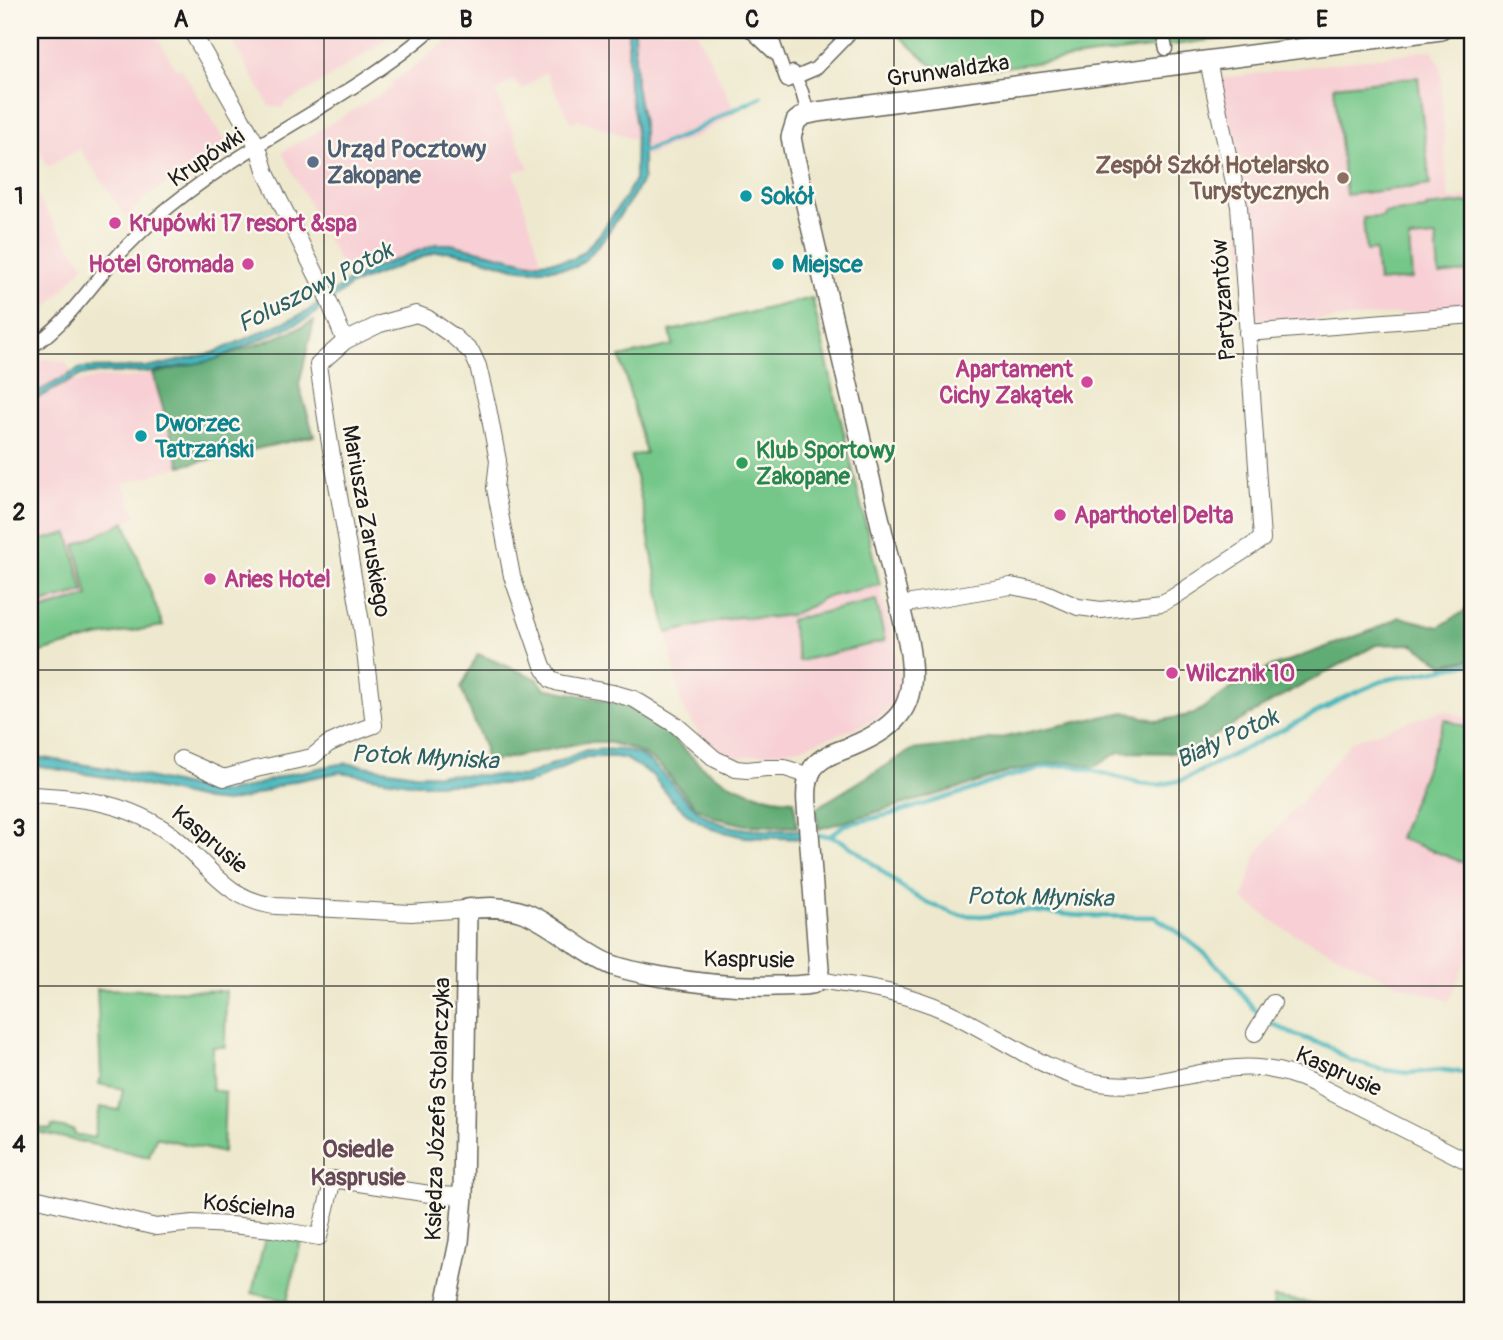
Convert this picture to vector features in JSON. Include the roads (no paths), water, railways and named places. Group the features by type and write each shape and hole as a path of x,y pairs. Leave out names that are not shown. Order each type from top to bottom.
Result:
{"street":[{"path":"191,30 258,147 266,173 326,293 345,341 380,324 416,314 428,318 453,335 472,354 478,366 498,461 495,488 512,576 543,666 551,680 559,684 634,699 676,725 715,759 736,769 747,771 785,768 810,776"},
{"name":"Krupówki","path":"30,348 46,338 68,316 109,265 156,219 203,182 356,86 430,30"},
{"path":"750,30 792,71 802,92 802,117 791,137 794,158 900,605 913,671 905,706 897,718 880,733 823,759 810,776 806,790 816,911 818,980"},
{"path":"766,30 779,58"},
{"path":"796,77 815,69 853,30"},
{"path":"1162,30 1166,49"},
{"name":"Grunwaldzka","path":"802,117 1441,30"},
{"name":"Partyzantów","path":"900,605 1011,586 1036,590 1078,607 1101,610 1162,603 1262,539 1238,196 1208,61"},
{"path":"1247,333 1473,315"},
{"name":"Mariusza Zaruskiego","path":"181,759 224,778 312,757 328,744 374,726 362,628 318,365 345,341"},
{"name":"Kasprusie","path":"30,795 91,800 142,817 180,842 228,888 256,903 397,913 500,908 525,913 600,959 651,975 734,986 806,985 818,980 883,990 954,1014 1056,1068 1099,1083 1142,1085 1213,1070 1238,1067 1270,1069 1295,1075 1473,1164"},
{"name":"Księdza Józefa Stolarczyka","path":"445,1310 459,1242 463,1196 467,909"},
{"path":"1255,1033 1273,1003"},
{"name":"Kościelna","path":"30,1197 156,1227 193,1223 230,1224 319,1237 333,1179 436,1195 463,1196"}],"water":[{"path":"628,30 634,30 636,86 643,123 643,178 605,237 576,267 529,270 448,251 435,252 351,285 309,318 214,360 153,372 81,375 30,402 30,396 81,368 152,367 213,353 305,313 348,281 374,268 436,244 451,244 531,263 573,259 600,234 635,179 636,126 629,88"},
{"path":"586,750 624,750 641,756 663,774 693,806 717,822 751,829 809,830 810,839 744,837 712,829 690,816 671,799 652,775 626,759 616,757 586,757 527,784 415,784 340,772 290,782 246,798 226,802 206,800 116,779 30,765 30,756 118,770 208,791 226,792 289,774 345,763 415,774 525,776"}],"waterway":[{"path":"640,153 688,134 761,97"},
{"name":"Biały Potok","path":"830,836 844,825 891,814 1046,767 1071,765 1140,783 1159,785 1183,780 1345,697 1385,680 1473,663"},
{"name":"Potok Młyniska","path":"814,835 840,840 908,892 959,915 982,916 1028,911 1083,916 1155,917 1202,951 1226,974 1253,1008 1290,1033 1328,1046 1349,1060 1379,1069 1407,1073 1444,1070 1473,1076"}],"place":[{"name":"Urząd Pocztowy Zakopane","path":"313,162"},
{"name":"Zespół Szkół Hotelarsko Turystycznych","path":"1343,178"},
{"name":"Sokół","path":"746,196"},
{"name":"Krupówki 17 resort &spa","path":"115,223"},
{"name":"Hotel Gromada","path":"248,264"},
{"name":"Miejsce","path":"778,264"},
{"name":"Apartament Cichy Zakątek","path":"1087,382"},
{"name":"Dworzec Tatrzański","path":"141,436"},
{"name":"Klub Sportowy Zakopane","path":"742,463"},
{"name":"Aparthotel Delta","path":"1060,515"},
{"name":"Aries Hotel","path":"210,579"},
{"name":"Wilcznik 10","path":"1172,673"}],"district":[{"name":"Osiedle Kasprusie","path":"358,1163"}],"water label":[{"name":"Foluszowy Potok","path":"315,287"}]}
